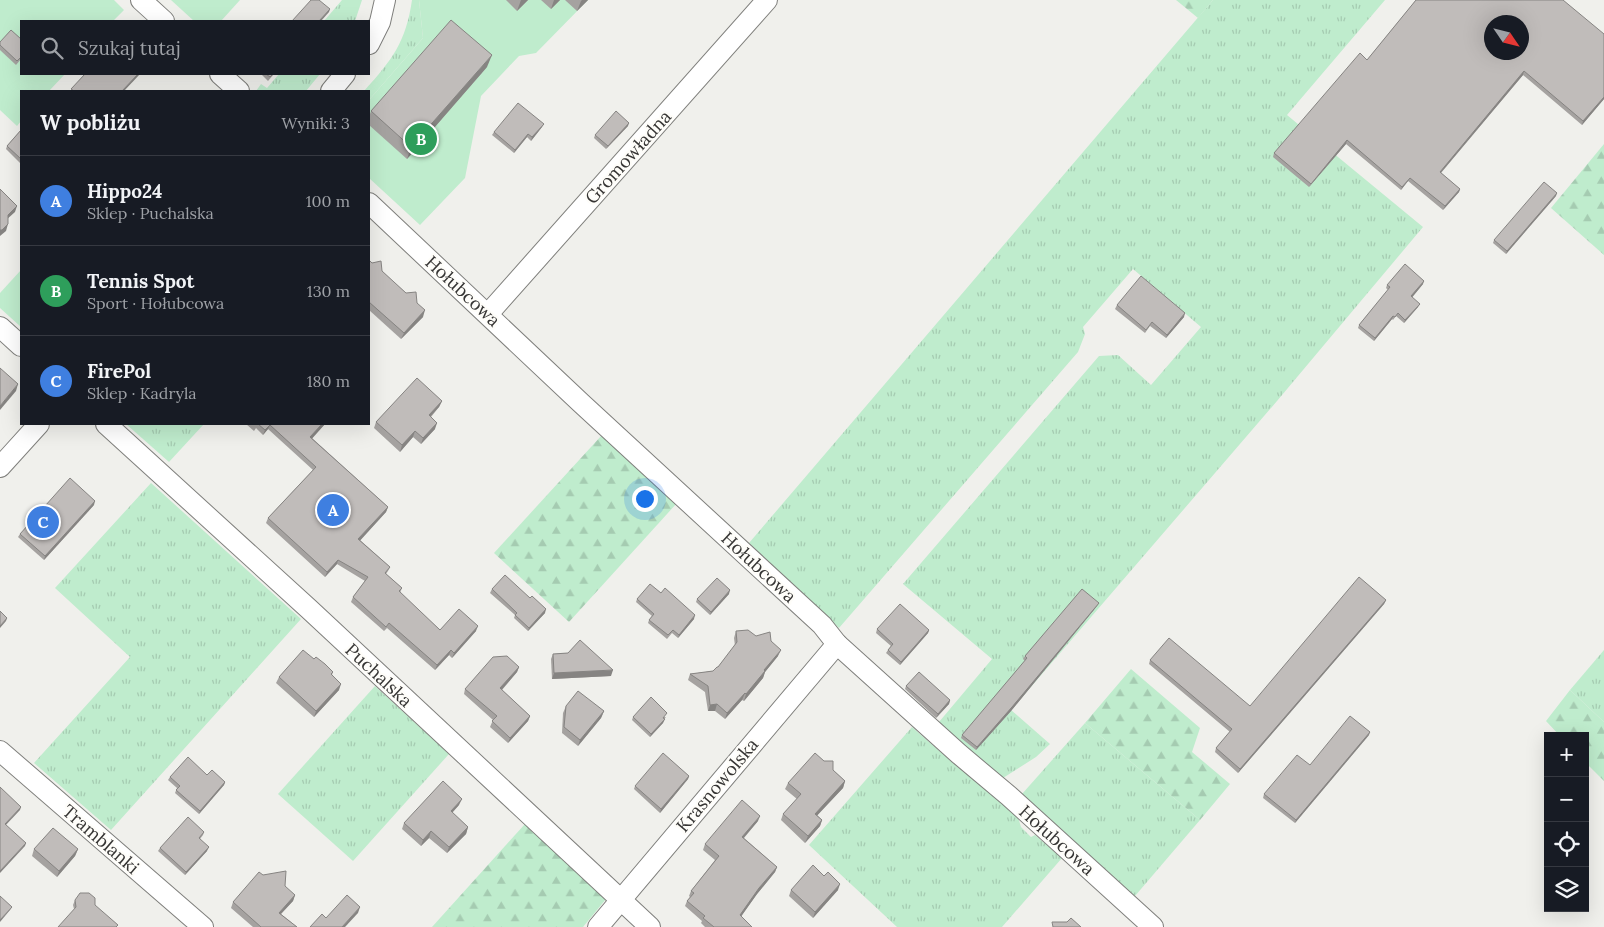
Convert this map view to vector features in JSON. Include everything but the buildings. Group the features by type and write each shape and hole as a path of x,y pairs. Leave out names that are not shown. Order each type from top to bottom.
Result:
{"street":[{"path":"141,0 163,20"},
{"path":"370,42 380,22 385,0"},
{"name":"Gromowładna","path":"488,314 767,0"},
{"path":"221,75 237,90"},
{"path":"332,90 344,75"},
{"name":"Hołubcowa","path":"370,204 581,403 822,625 837,644 1153,927"},
{"path":"0,327 20,345"},
{"path":"0,466 38,425"},
{"name":"Puchalska","path":"107,425 650,927"},
{"name":"Krasnowolska","path":"598,927 837,644"},
{"name":"Tramblanki","path":"0,751 203,927"}],"green space":[{"path":"0,0 114,0 124,10 114,20 20,20 20,75 64,75 50,90 20,90 20,122 17,126 0,110"},
{"path":"171,0 240,0 222,20 193,20"},
{"path":"342,0 362,0 355,20 325,20"},
{"path":"412,0 419,0 423,38 370,99 370,90 365,90 396,50 402,39"},
{"path":"419,0 588,0 536,53 519,56 481,96 465,178 420,225 370,179 370,99 423,38"},
{"path":"1176,0 1213,0 1198,18"},
{"path":"1213,0 1385,0 1287,115 1423,227 1277,401 1011,710 1050,744 1036,757 1003,778 999,777 939,722 992,659 903,584 1099,356 1118,355 1151,385 1201,327 1133,269 1083,327 1085,334 1078,352 839,628 749,543"},
{"path":"278,75 319,75 307,90 257,90 261,84 267,88"},
{"path":"1604,144 1604,255 1551,208"},
{"path":"20,271 20,326 0,308 0,293"},
{"path":"127,425 203,425 169,462"},
{"path":"602,435 677,503 569,622 494,553"},
{"path":"151,483 301,619 111,830 34,763 130,657 55,588"},
{"path":"1604,650 1604,722 1570,690"},
{"path":"1131,669 1200,728 1192,752 1230,784 1200,820 1085,723"},
{"path":"375,686 449,754 353,861 278,794"},
{"path":"1570,690 1604,722 1604,781 1589,766 1589,732 1556,732 1546,721"},
{"path":"1085,723 1200,820 1135,896 1022,794"},
{"path":"912,727 960,769 963,768 1018,817 1021,827 1031,837 1035,835 1062,858 1002,927 897,927 809,845"},
{"path":"525,824 606,899 583,927 432,927"}],"place":[{"name":"Tennis Spot","path":"421,139"},
{"name":"Hippo24","path":"333,510"},
{"name":"FirePol","path":"43,522"}]}
